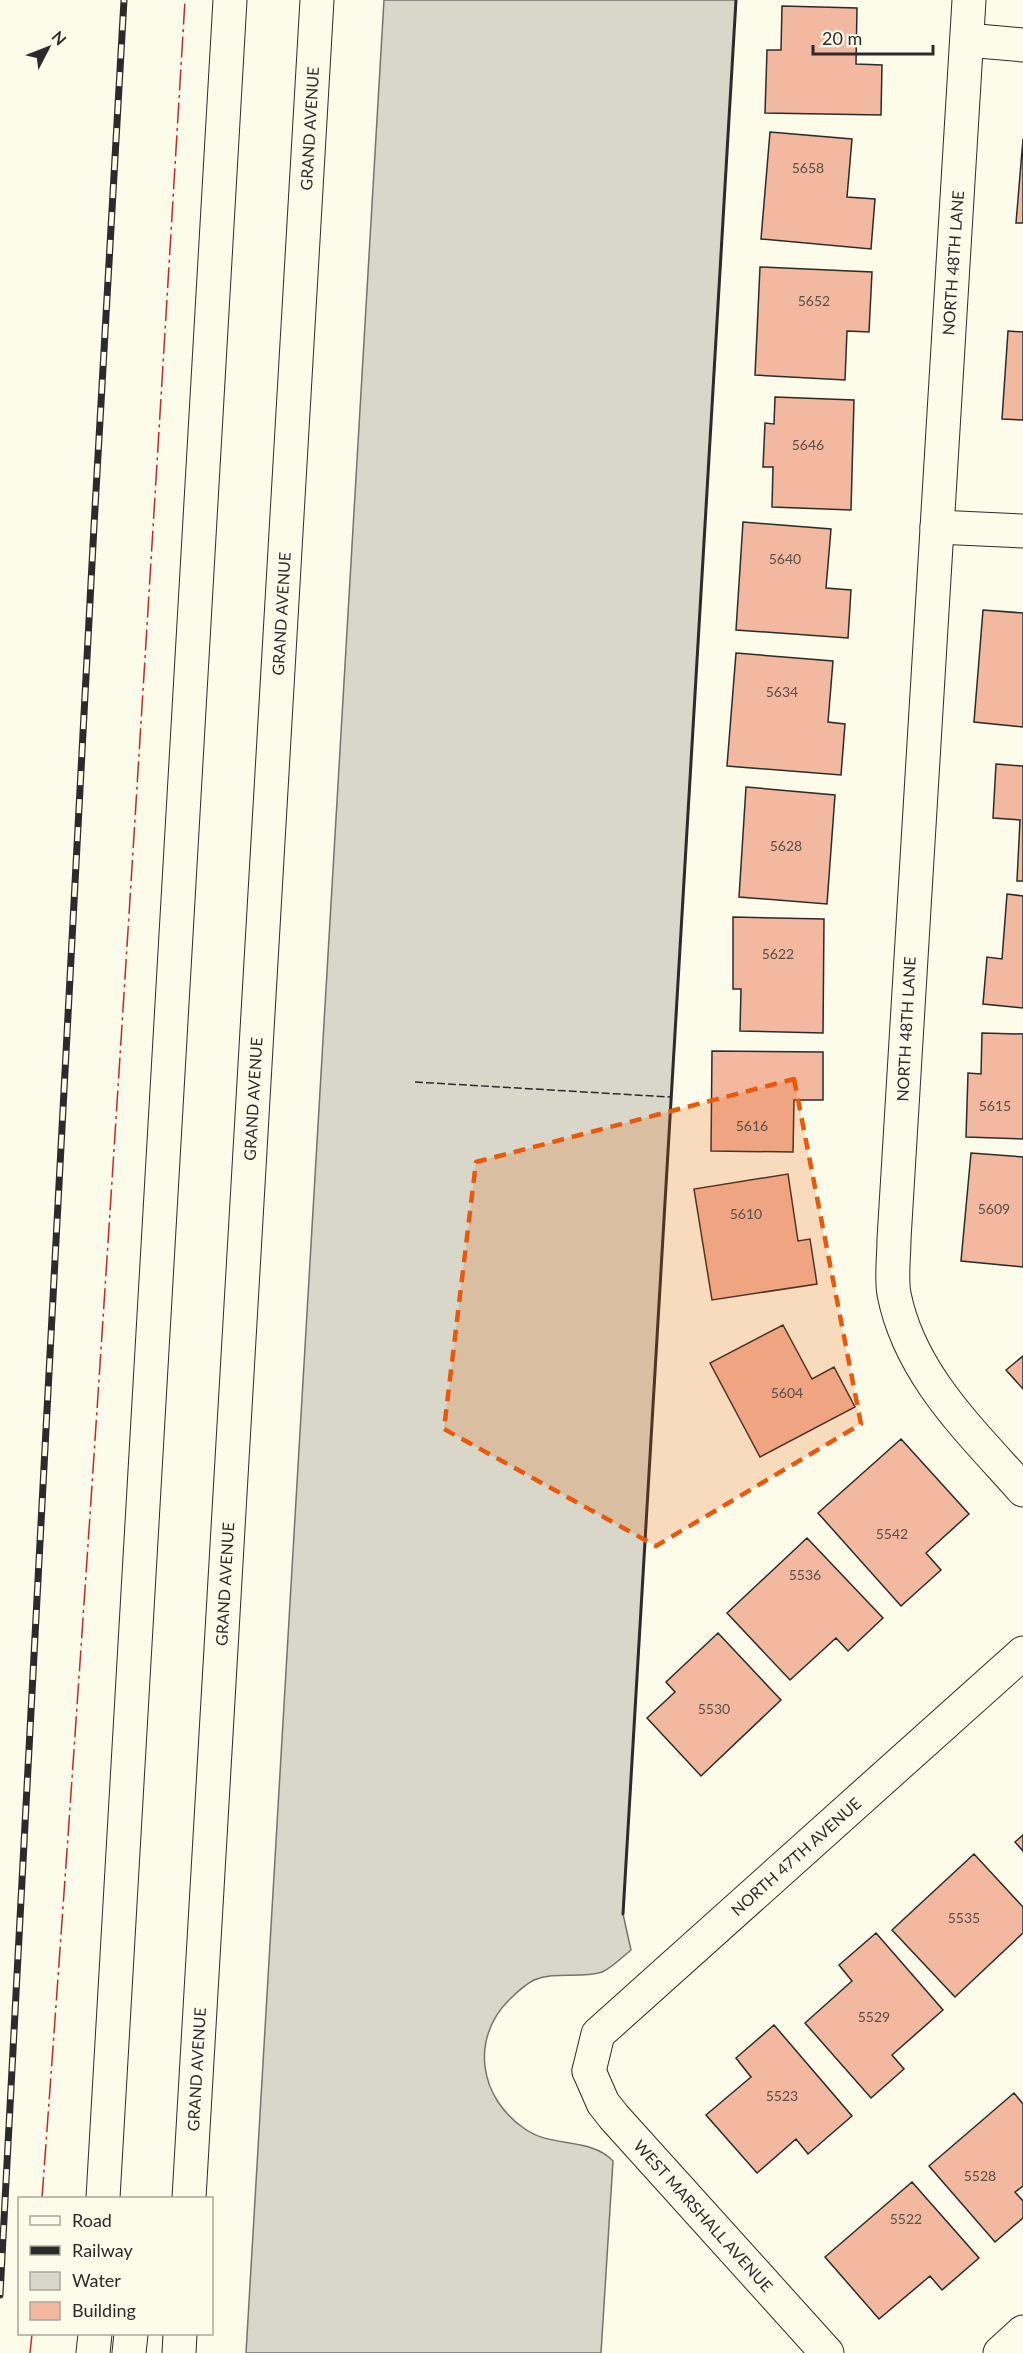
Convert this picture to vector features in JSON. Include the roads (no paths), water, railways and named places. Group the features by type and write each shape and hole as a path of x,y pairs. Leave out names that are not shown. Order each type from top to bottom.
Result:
{"main road":[{"path":"103,2197 230,0"},
{"name":"GRAND AVENUE","path":"189,2197 317,0"},
{"name":"NORTH 48TH LANE","path":"969,0 894,1239 894,1292 915,1357 939,1396 1023,1490"},
{"path":"967,40 1023,45"},
{"path":"937,527 1023,531"},
{"name":"NORTH 47TH AVENUE","path":"589,2071 597,2034 1023,1653"},
{"name":"WEST MARSHALL AVENUE","path":"589,2071 603,2103 614,2117 827,2353"},
{"path":"1000,2353 1023,2332"},
{"path":"93,2353 95,2335"},
{"path":"129,2353 131,2335"},
{"path":"179,2353 180,2335"}],"water":[{"path":"384,0 736,0 623,1914 631,1950 602,1972 542,1977 528,1984 509,2000 497,2015 489,2032 485,2050 485,2068 489,2085 510,2116 535,2135 594,2149 613,2161 601,2353 246,2353"}],"railway":[{"path":"0,2295 124,0"}]}
